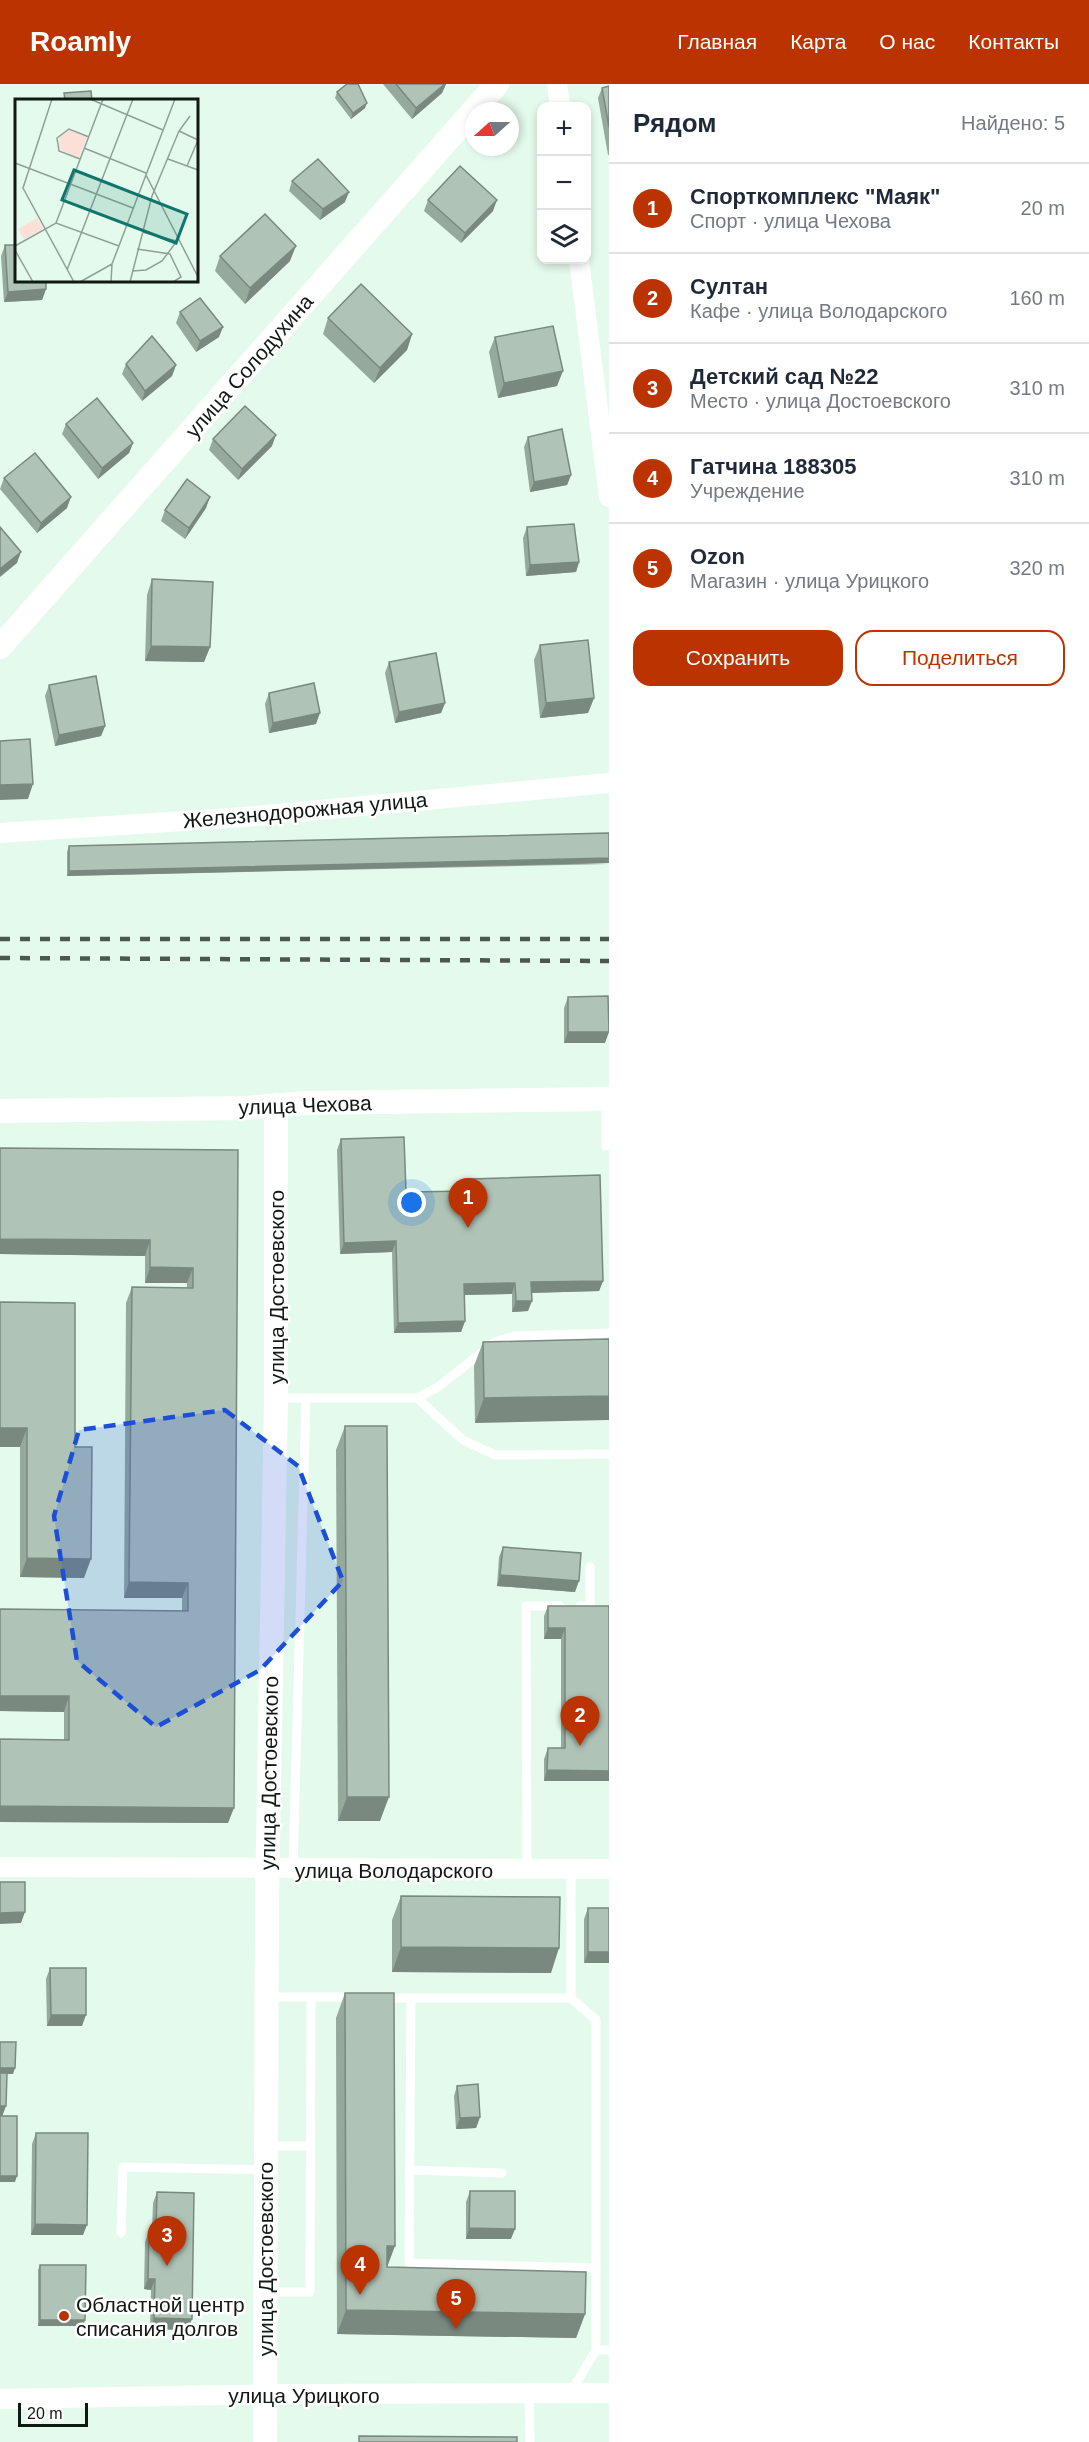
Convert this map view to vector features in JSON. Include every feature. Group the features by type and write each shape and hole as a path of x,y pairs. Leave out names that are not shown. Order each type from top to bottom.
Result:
{"street":[{"name":"улица Солодухина","path":"0,647 497,84"},
{"path":"557,84 559,102"},
{"path":"580,264 609,496"},
{"name":"Железнодорожная улица","path":"0,833 245,817 609,783"},
{"name":"улица Чехова","path":"0,1111 607,1099"},
{"name":"улица Достоевского","path":"265,2442 267,1870 276,1398 276,1105"},
{"name":"улица Володарского","path":"0,1867 267,1870 609,1869"},
{"name":"улица Урицкого","path":"0,2399 609,2393"}],"lane":[{"path":"606,1146 607,1099"},
{"path":"276,1398 417,1398 438,1387 495,1342 514,1336 609,1332"},
{"path":"293,1870 306,1398"},
{"path":"417,1398 463,1440 495,1455 609,1454"},
{"path":"527,1870 526,1606 590,1606 590,1567"},
{"path":"571,1869 571,1998"},
{"path":"266,1997 367,1997"},
{"path":"264,2292 310,2292 311,1997"},
{"path":"378,1998 571,1998 596,2020 596,2350 569,2394"},
{"path":"411,1998 409,2264 596,2268"},
{"path":"265,2146 310,2146"},
{"path":"121,2233 123,2167 265,2170"},
{"path":"410,2170 502,2173"},
{"path":"596,2350 609,2350"},
{"path":"529,2394 530,2442"}],"highlighted area":[{"path":"225,1410 298,1466 343,1581 260,1670 156,1727 77,1661 54,1516 79,1430"}],"building":[{"path":"347,84 358,84 367,103 353,113 337,92"},
{"path":"396,84 445,84 416,108"},
{"path":"609,86 609,127 602,88"},
{"path":"91,91 92,99 65,99 64,93"},
{"path":"318,159 349,192 323,209 292,181"},
{"path":"460,166 497,200 465,233 428,200"},
{"path":"265,214 296,246 250,288 220,256"},
{"path":"5,245 15,245 15,282 46,282 46,289 8,292"},
{"path":"361,284 412,334 380,368 328,318"},
{"path":"200,298 223,327 200,341 180,312"},
{"path":"553,326 563,371 504,383 495,337"},
{"path":"152,336 176,365 145,391 126,364"},
{"path":"97,398 133,443 102,468 66,424"},
{"path":"245,406 276,435 242,469 213,439"},
{"path":"562,429 571,475 534,482 528,437"},
{"path":"35,453 71,497 41,523 4,478"},
{"path":"187,479 210,497 189,528 165,510"},
{"path":"574,524 579,562 530,565 527,527"},
{"path":"0,527 21,552 0,569"},
{"path":"152,579 213,582 210,647 151,646"},
{"path":"588,640 594,698 546,703 540,645"},
{"path":"436,653 445,703 399,712 389,662"},
{"path":"96,676 105,726 59,735 49,685"},
{"path":"314,683 320,713 273,723 269,693"},
{"path":"30,739 33,784 0,785 0,741"},
{"path":"609,833 609,858 69,871 69,846"},
{"path":"608,996 609,1032 568,1032 568,997"},
{"path":"404,1137 406,1192 471,1191 470,1179 600,1175 603,1281 531,1282 532,1301 516,1301 515,1283 464,1284 465,1321 398,1323 396,1241 344,1243 341,1139"},
{"path":"0,1148 238,1150 234,1808 0,1806 0,1739 69,1740 69,1696 0,1696 0,1609 188,1611 188,1583 129,1582 132,1287 193,1288 193,1268 150,1267 150,1240 0,1239"},
{"path":"0,1302 75,1303 75,1447 92,1447 91,1559 27,1558 27,1428 0,1428"},
{"path":"609,1339 609,1396 484,1398 483,1342"},
{"path":"345,1426 387,1426 389,1797 347,1797"},
{"path":"503,1547 581,1553 579,1581 500,1575"},
{"path":"548,1606 609,1606 609,1771 547,1770 548,1748 565,1748 565,1628 548,1628"},
{"path":"0,1882 25,1882 25,1912 0,1913"},
{"path":"401,1896 560,1897 559,1948 401,1947"},
{"path":"588,1908 609,1908 609,1952 588,1952"},
{"path":"50,1968 86,1968 86,2015 51,2015"},
{"path":"345,1993 394,1993 395,2246 387,2246 387,2267 586,2272 585,2314 346,2310"},
{"path":"0,2042 16,2042 15,2068 0,2068"},
{"path":"0,2073 7,2073 6,2106 0,2106"},
{"path":"478,2084 480,2117 460,2118 457,2086"},
{"path":"0,2116 17,2116 17,2176 0,2176"},
{"path":"36,2133 88,2133 87,2225 35,2224"},
{"path":"470,2191 515,2191 515,2229 469,2228"},
{"path":"157,2192 194,2193 192,2319 154,2318 155,2279 148,2279 149,2231 156,2231"},
{"path":"40,2265 86,2265 85,2320 40,2320"},
{"path":"359,2436 517,2437 517,2442 359,2442"}],"railway":[{"path":"0,939 609,939"},
{"path":"0,958 609,961"}],"place":[{"name":"Спорткомплекс \"Маяк\"","path":"468,1228"},
{"name":"Султан","path":"580,1746"},
{"name":"Детский сад №22","path":"167,2266"},
{"name":"Гатчина 188305","path":"360,2295"},
{"name":"Областной центр списания долгов","path":"64,2316"},
{"name":"Ozon","path":"456,2329"}]}
